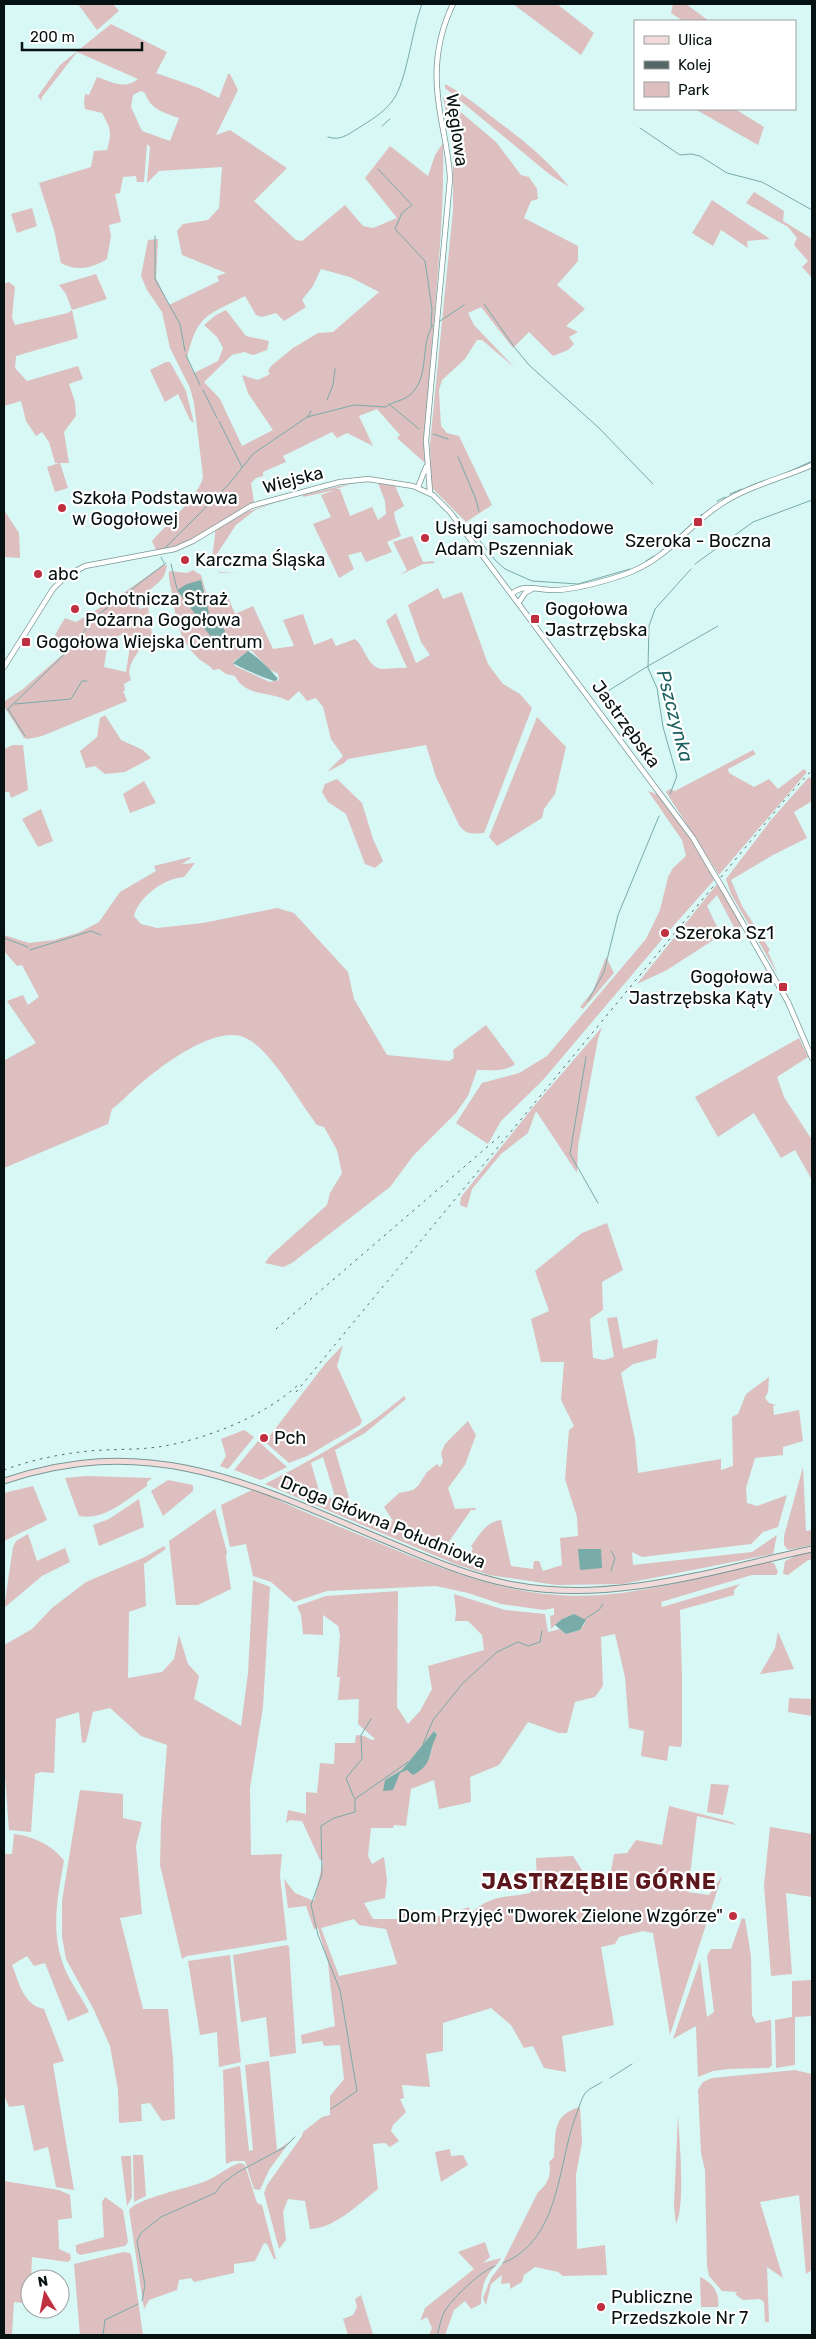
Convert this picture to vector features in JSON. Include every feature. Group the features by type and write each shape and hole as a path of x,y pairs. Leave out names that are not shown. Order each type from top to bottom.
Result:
{"main road":[{"name":"Droga Główna Południowa","path":"4,1481 61,1466 112,1461 166,1464 215,1473 263,1490 452,1568 494,1581 542,1589 592,1590 655,1583 812,1549"}],"street":[{"name":"Węglowa","path":"430,492 427,466 427,437 450,169 438,96 437,71 441,36 453,4"},
{"path":"512,593 525,587 566,589 607,579 644,567 664,554 703,518 723,503 812,465"},
{"path":"418,487 427,466"},
{"name":"Wiejska","path":"4,667 53,589 65,578 85,566 175,549 193,541 251,506 340,482 373,479 418,487 430,492 450,512 512,593"},
{"path":"519,602 533,588"},
{"name":"Jastrzębska","path":"512,593 693,838 785,996 812,1058"}],"green space":[{"path":"78,4 113,4 119,11 97,30"},
{"path":"513,4 557,4 594,33 581,55"},
{"path":"673,4 686,4 708,20 682,20 671,13"},
{"path":"111,24 167,52 156,73 199,88 219,98 228,74 230,74 238,90 216,135 230,130 287,168 254,201 296,240 302,241 345,205 363,226 373,228 397,218 365,178 390,146 428,176 435,155 443,143 442,207 426,422 425,463 397,438 400,435 377,409 359,416 373,446 347,433 337,438 332,432 283,456 286,462 263,472 263,476 256,478 251,483 254,502 195,537 170,547 156,550 152,541 190,500 201,483 203,476 194,403 190,388 170,348 162,312 147,290 141,276 148,240 158,239 156,278 169,305 219,281 217,276 226,273 182,255 177,231 183,224 208,220 219,208 222,167 159,171 147,183 150,147 147,144 144,182 137,182 136,176 123,177 120,193 115,194 121,222 109,225 111,236 107,259 96,265 84,268 67,266 61,263 54,230 39,183 91,167 94,151 107,150 110,131 107,123 102,113 85,109 84,103 85,94 89,95 97,77 123,85 138,79 77,52 42,97 41,101 38,96 60,65","holes":["141,91 145,93 154,107 179,118 170,141 142,131 131,107 133,95","321,269 350,277 379,292 333,332 318,333 293,348 271,366 268,371 270,374 258,380 242,375 248,393 273,430 242,446 220,399 204,382 232,355 244,352 253,355 267,350 269,341 246,336 226,310 216,315 204,325 217,337 223,348 218,361 194,373 187,358 195,332 206,318 245,296 256,315 262,317 276,313 284,321 306,307 302,300 313,286"]},
{"path":"445,84 469,99 523,141 552,167 569,187 549,174 445,88"},
{"path":"443,97 496,142 521,175 529,177 537,189 538,199 531,201 524,218 578,246 578,261 557,285 585,309 566,326 578,332 569,337 574,344 568,350 553,356 529,332 513,348 481,307 468,313 474,325 515,368 482,340 477,340 465,359 442,380 439,390 441,426 447,433 459,436 492,505 466,522 433,489 431,483 430,444 453,210 453,148"},
{"path":"697,110 737,110 764,127 758,145"},
{"path":"754,192 784,211 783,221 812,239 812,278 802,267 808,261 794,245 797,238 788,227 746,203"},
{"path":"712,200 770,239 747,241 748,248 721,230 713,246 692,233"},
{"path":"32,208 37,226 17,233 11,214"},
{"path":"96,274 107,299 72,310 66,294 59,285"},
{"path":"9,282 15,287 12,317 15,325 68,313 72,310 78,338 16,356 15,368 27,381 78,366 83,379 69,384 75,402 76,416 64,432 69,463 60,463 68,488 55,492 47,467 59,463 55,463 49,442 42,432 36,436 26,421 21,401 4,406 4,284"},
{"path":"170,362 186,391 194,423 190,420 178,394 165,402 150,370"},
{"path":"353,483 336,489 340,489 350,516 372,507 378,520 386,514 385,501 378,483 395,486 404,506 394,512 401,536 387,542 392,552 366,562 361,552 348,555 354,569 339,578 313,524 331,517 321,495 335,490 303,497 303,495"},
{"path":"285,499 255,510 236,525 213,560 215,531 246,512"},
{"path":"4,510 19,533 20,558 4,557"},
{"path":"412,536 423,562 433,561 435,563 423,564 400,575 407,570 393,542"},
{"path":"163,565 167,565 162,578 143,596 139,604 139,609 148,607 154,648 141,646 132,662 129,670 131,680 124,684 125,691 123,691 127,701 42,736 24,738 4,706 4,700 23,689 70,648 55,635 65,618 76,622 118,597","holes":["120,635 128,637 130,646 126,672 104,667 108,642"]},
{"path":"193,570 201,575 208,600 227,594 235,614 253,606 273,649 294,646 283,620 303,614 314,645 332,638 336,646 355,639 373,665 382,669 407,668 386,621 396,613 416,663 430,655 421,642 408,605 438,588 443,599 462,592 488,664 503,684 520,694 532,708 484,833 470,833 464,831 459,825 436,777 426,745 348,759 327,772 343,756 331,739 323,707 316,698 307,701 299,691 288,701 252,691 239,683 235,676 226,674 219,669 213,670 191,651 179,628 169,577 169,571 187,573","holes":["251,650 269,669 278,674 279,680 270,682 235,666 233,662"]},
{"path":"105,715 121,740 143,750 151,758 125,772 105,774 95,766 86,768 80,751 97,737 100,718"},
{"path":"537,717 566,747 555,794 544,809 542,818 497,846 489,837"},
{"path":"13,745 23,745 28,790 11,798 9,792 4,792 4,749"},
{"path":"753,750 756,754 728,769 729,773 754,787 769,779 778,789 804,769 807,772 719,875 666,792 670,789 675,791"},
{"path":"809,777 812,779 812,801 794,812 807,838 773,855 731,880 742,906 770,950 768,952 778,975 731,894 726,879 771,820"},
{"path":"337,779 362,803 373,839 383,861 375,868 365,864 346,814 328,802 322,792 325,784"},
{"path":"144,781 156,803 130,813 123,794"},
{"path":"648,791 659,795 691,839 715,879 668,932 664,929 661,933 664,937 543,1080 501,1121 488,1144 456,1123 482,1083 519,1073 547,1056 646,939 660,910 668,877 673,868 686,856 682,840"},
{"path":"41,809 53,841 38,847 22,819"},
{"path":"190,857 182,864 195,863 184,877 169,881 154,889 141,902 134,916 141,924 157,928 203,923 277,908 294,913 348,972 354,999 387,1055 449,1061 454,1058 453,1050 486,1025 515,1064 502,1069 477,1070 468,1096 456,1113 413,1156 390,1187 292,1263 283,1267 265,1263 270,1256 327,1205 330,1193 342,1173 337,1150 324,1127 317,1125 285,1078 263,1051 253,1042 241,1036 216,1037 188,1050 149,1076 112,1109 108,1124 4,1168 5,1060 36,1043 7,1001 23,995 28,1005 39,997 22,965 17,966 4,951 4,935 29,943 54,940 78,933 99,922 120,892 156,871 154,866"},
{"path":"717,884 742,926 735,929 717,895 707,906 721,935 667,970 637,984"},
{"path":"606,957 614,973 583,1009 580,1007 593,991"},
{"path":"602,1027 598,1039 578,1146 577,1173 536,1111 528,1133 501,1154 472,1189 467,1208 460,1205 461,1197 534,1106"},
{"path":"799,1038 808,1057 777,1077 784,1097 812,1140 812,1180 795,1150 781,1158 754,1113 718,1137 695,1097"},
{"path":"607,1223 623,1270 602,1282 603,1310 590,1319 593,1358 604,1360 614,1357 607,1318 617,1317 623,1349 658,1339 656,1358 633,1364 621,1373 635,1439 638,1473 721,1459 721,1470 733,1466 732,1417 738,1414 746,1394 769,1377 768,1392 765,1398 769,1403 776,1405 773,1406 774,1415 799,1410 803,1441 783,1447 783,1455 755,1458 746,1488 747,1503 757,1506 787,1495 778,1527 763,1532 751,1544 642,1557 632,1552 633,1565 752,1552 777,1535 773,1554 623,1584 556,1585 489,1575 455,1564 265,1484 354,1433 404,1396 406,1399 365,1433 335,1450 352,1508 393,1521 384,1507 399,1493 413,1490 418,1486 427,1472 437,1464 440,1467 443,1462 441,1453 445,1444 468,1421 476,1435 465,1465 448,1488 455,1509 475,1508 476,1510 471,1510 448,1543 469,1556 473,1549 471,1546 484,1529 491,1523 501,1520 511,1566 533,1569 534,1561 539,1561 543,1571 562,1565 560,1538 578,1536 577,1517 565,1479 569,1430 574,1426 561,1400 564,1362 541,1362 531,1319 549,1311 535,1271 582,1233","holes":["323,1457 336,1500 320,1494 311,1463"]},
{"path":"343,1345 337,1366 362,1421 360,1425 307,1456 289,1463 265,1442 325,1364"},
{"path":"244,1430 254,1437 228,1469 220,1466 226,1456 221,1439"},
{"path":"258,1441 287,1467 261,1480 234,1470"},
{"path":"803,1467 806,1531 812,1530 812,1545 788,1550 784,1545 784,1536"},
{"path":"86,1476 152,1478 147,1482 147,1486 124,1503 107,1512 89,1517 79,1516 65,1478"},
{"path":"168,1480 193,1485 193,1491 163,1516 151,1491"},
{"path":"33,1486 47,1520 4,1541 4,1493"},
{"path":"254,1489 327,1522 428,1563 484,1582 512,1589 541,1593 571,1596 622,1593 664,1586 769,1562 774,1563 778,1572 776,1575 752,1575 661,1602 662,1607 740,1584 734,1590 734,1595 680,1610 682,1741 681,1747 669,1746 667,1761 641,1756 644,1731 629,1728 625,1677 615,1634 601,1637 603,1686 595,1697 575,1702 567,1733 559,1733 528,1722 499,1765 470,1777 471,1802 439,1809 434,1780 411,1789 406,1826 394,1825 393,1828 371,1828 368,1856 372,1864 384,1857 387,1880 385,1898 364,1903 373,1919 401,1919 402,1913 423,1910 424,1918 446,1915 469,1907 471,1913 492,1900 530,1893 537,1883 536,1858 573,1856 587,1878 609,1881 614,1854 627,1853 636,1840 662,1845 669,1806 732,1822 736,1825 697,1816 688,1892 709,1895 722,1876 670,2035 653,1933 643,1931 619,1937 615,1944 601,1947 614,2025 562,2036 566,2072 544,2068 533,2046 524,2048 511,2025 491,2008 443,2023 443,2051 426,2054 430,2087 402,2085 404,2098 400,2099 406,2112 393,2125 391,2131 399,2141 390,2147 385,2143 373,2144 378,2189 338,2220 320,2228 310,2229 305,2201 288,2199 283,2212 286,2240 279,2249 264,2193 267,2185 303,2132 322,2117 330,2115 330,2096 344,2079 340,2045 324,2046 322,2041 302,2044 301,2035 335,2026 328,1963 318,1928 314,1929 306,1906 288,1908 284,1879 295,1893 314,1901 323,1861 320,1860 302,1821 290,1820 286,1823 288,1810 306,1814 306,1792 317,1793 320,1763 334,1764 335,1743 355,1743 356,1735 372,1740 375,1739 358,1724 359,1699 338,1700 340,1677 337,1677 340,1635 338,1626 323,1615 323,1635 303,1634 301,1615 297,1606 326,1596 398,1591 397,1707 408,1724 420,1711 432,1689 428,1666 484,1650 482,1635 468,1621 455,1621 454,1594 505,1610 545,1614 548,1632 560,1629 566,1634 580,1630 585,1623 574,1614 562,1619 551,1629 550,1616 554,1615 554,1608 544,1610 501,1604 468,1593 436,1586 327,1591 294,1602 271,1582 253,1576 246,1544 230,1547 221,1505","holes":["434,1731 437,1735 433,1742 430,1757 385,1780 402,1770","354,1919 359,1925 386,1929 397,1964 339,1976 321,1928"]},
{"path":"139,1499 144,1527 99,1546 93,1525 109,1519"},
{"path":"215,1509 227,1552 226,1557 231,1589 198,1605 176,1605 169,1541"},
{"path":"28,1534 37,1561 65,1548 70,1562 42,1576 4,1608 13,1547 16,1541"},
{"path":"164,1546 166,1549 144,1564 146,1606 129,1612 128,1678 162,1672 174,1659 179,1635 188,1664 199,1676 194,1699 241,1726 248,1673 253,1580 270,1587 263,1707 250,1788 251,1855 282,1854 280,1875 287,1940 187,1956 182,1959 160,1865 167,1745 141,1736 110,1708 93,1712 86,1742 82,1743 79,1712 56,1719 54,1773 41,1772 35,1774 31,1832 9,1830 4,1763 4,1645 32,1629 52,1608 86,1582 145,1557"},
{"path":"812,1552 812,1560 808,1560 788,1575 783,1574 785,1561"},
{"path":"778,1632 794,1669 760,1674 775,1648"},
{"path":"789,1698 812,1699 812,1716 788,1712"},
{"path":"711,1784 729,1785 723,1815 707,1812"},
{"path":"80,1790 123,1794 123,1818 142,1822 136,1846 142,1914 120,1918 143,2009 168,2009 173,2059 175,2119 162,2121 150,2103 141,2104 142,2121 119,2123 118,2090 110,2046 94,2010 66,1959 62,1937 62,1901"},
{"path":"770,1827 812,1834 812,1897 786,1893 792,1974 771,1976 764,1885"},
{"path":"14,1834 42,1842 54,1850 64,1861 56,1924 59,1949 67,1974 89,2012 68,2021 45,1963 34,1966 27,1956 12,1965 26,1998 37,2007 44,2009 64,2061 53,2064 74,2190 56,2187 48,2147 34,2151 24,2105 9,2107 4,2095 4,1854 12,1854"},
{"path":"742,1918 745,1919 751,1956 752,2015 756,2023 771,2020 772,2065 769,2068 713,2071 698,2077 696,2026 673,2039 700,1961 707,2017 714,2012 707,1956 711,1949 731,1949"},
{"path":"287,1945 289,1947 296,2053 270,2057 266,2017 241,2022 233,1955"},
{"path":"230,1955 241,2062 219,2067 217,2032 200,2035 188,1961"},
{"path":"812,1980 812,2016 795,2017 795,2065 776,2068 775,2020 792,2017 792,1981"},
{"path":"269,2061 277,2150 289,2142 299,2129 269,2170 260,2190 254,2189 245,2161 233,2161 226,2164 223,2070 240,2066 249,2151 253,2150 245,2065"},
{"path":"795,2070 812,2074 812,2270 806,2274 799,2195 760,2202 783,2278 767,2267 769,2322 765,2322 764,2302 760,2299 743,2300 735,2294 737,2292 722,2291 709,2276 707,2266 705,2170 701,2153 698,2090 703,2082 712,2078"},
{"path":"580,2107 582,2142 576,2175 577,2249 605,2245 607,2275 563,2276 558,2272 535,2267 524,2275 522,2282 510,2289 510,2283 501,2284 502,2275 491,2284 486,2305 483,2298 491,2278 502,2264 538,2192 548,2178 549,2162 554,2157 557,2126 564,2115"},
{"path":"678,2114 681,2202 676,2224 674,2206"},
{"path":"450,2149 451,2156 463,2155 468,2165 441,2182 435,2152"},
{"path":"133,2155 143,2155 146,2196 134,2202"},
{"path":"121,2156 131,2156 132,2197 127,2206"},
{"path":"240,2163 245,2165 257,2203 262,2205 276,2259 274,2259 267,2244 264,2243 255,2261 234,2264 234,2273 194,2282 191,2278 179,2280 177,2290 149,2300 144,2309 129,2210 142,2201 206,2181"},
{"path":"4,2181 59,2190 70,2195 72,2218 58,2220 59,2249 70,2254 71,2259 68,2262 32,2257 31,2269 20,2269 20,2303 14,2302 12,2335 4,2335"},
{"path":"105,2197 123,2210 128,2242 125,2246 80,2255 76,2252 76,2245 104,2237 102,2202"},
{"path":"485,2242 490,2257 483,2263 501,2258 485,2281 481,2304 471,2309 465,2301 454,2310 445,2335 429,2335 432,2328 427,2317 420,2321 425,2308 474,2269 458,2252"},
{"path":"123,2252 130,2253 132,2259 143,2335 80,2335 74,2264"},
{"path":"700,2277 709,2282 715,2289 718,2297 718,2307 701,2307"},
{"path":"361,2295 373,2334 348,2335 343,2319 353,2315 357,2307 355,2299"}],"water":[{"path":"201,580 209,613 203,618 198,618 177,590 187,584"},
{"path":"217,617 225,631 224,639 220,643 215,642 201,624 207,619"},
{"path":"248,651 278,679 275,681 266,678 233,663"},
{"path":"578,1549 601,1549 602,1568 580,1570"},
{"path":"574,1614 586,1620 580,1630 566,1634 555,1625 562,1619"},
{"path":"434,1731 437,1735 425,1766 413,1775 407,1770 400,1773 393,1790 383,1791 385,1780 402,1770"}],"waterway":[{"path":"328,137 343,137 381,113 393,100 406,68 422,4"},
{"path":"382,126 390,119"},
{"path":"640,128 680,155 691,154 700,156 727,173 762,182 812,210"},
{"path":"378,169 412,205 402,213 395,229 425,261 432,309 431,326"},
{"path":"155,236 155,279 180,324 185,351"},
{"path":"484,304 529,365 599,428 653,484"},
{"path":"440,321 464,305"},
{"path":"164,549 229,484 253,454 307,417 354,405 386,407 410,395 416,387 423,370 426,342 433,325"},
{"path":"186,355 200,385"},
{"path":"327,400 333,385 335,369"},
{"path":"203,390 217,418"},
{"path":"389,404 419,429"},
{"path":"308,417 311,411"},
{"path":"219,421 242,467"},
{"path":"433,434 448,439"},
{"path":"458,457 479,511"},
{"path":"784,474 812,461"},
{"path":"746,488 752,486"},
{"path":"730,494 742,489"},
{"path":"717,501 725,497"},
{"name":"Pszczynka","path":"695,564 753,522 812,500"},
{"path":"671,543 702,514"},
{"path":"470,528 495,560 505,569 532,581 578,584 630,569"},
{"path":"658,554 666,547"},
{"path":"646,561 654,556"},
{"path":"161,557 164,563"},
{"path":"7,710 76,643 94,618 166,563"},
{"path":"171,564 177,589"},
{"name":"Pszczynka","path":"670,794 677,776 663,727 657,688 648,668 649,626 655,609 691,569"},
{"path":"597,698 718,626"},
{"path":"15,704 71,699 82,681 87,681"},
{"path":"8,709 25,736"},
{"name":"Pszczynka","path":"588,1001 604,972 618,915 659,816"},
{"path":"30,950 91,931 101,935"},
{"path":"4,938 28,947"},
{"path":"586,1057 570,1154 598,1203"},
{"path":"611,1551 615,1558 611,1571"},
{"path":"585,1619 599,1610 603,1604"},
{"path":"423,1744 433,1720 463,1683 497,1652 518,1642 528,1646 540,1642 542,1631"},
{"path":"354,1798 346,1778 362,1759 361,1735 371,1719"},
{"path":"331,2109 357,2091 340,1990 318,1935 311,1905 322,1874 321,1826 334,1818 355,1812 355,1799 408,1762"},
{"path":"610,2078 632,2064"},
{"path":"503,2263 522,2252 537,2236 547,2218 555,2197 570,2133 583,2097 586,2092 602,2082"},
{"path":"142,2301 145,2285 137,2241 141,2233 161,2217 215,2193 223,2183 238,2172 285,2147 295,2137"},
{"path":"437,2335 443,2315 450,2303 476,2279 495,2266"},
{"path":"103,2335 105,2320 138,2304"}],"railway":[{"path":"296,1392 787,797 812,770"},
{"path":"276,1329 500,1136"},
{"path":"4,1470 35,1460 67,1454 89,1451 141,1449 195,1439 251,1417 269,1407 299,1384"}],"place":[{"name":"Szkoła Podstawowa w Gogołowej","path":"62,508"},
{"name":"Szeroka - Boczna","path":"698,522"},
{"name":"Usługi samochodowe Adam Pszenniak","path":"425,538"},
{"name":"Karczma Śląska","path":"185,560"},
{"name":"abc","path":"38,574"},
{"name":"Ochotnicza Straż Pożarna Gogołowa","path":"75,609"},
{"name":"Gogołowa Jastrzębska","path":"535,619"},
{"name":"Gogołowa Wiejska Centrum","path":"26,642"},
{"name":"Szeroka Sz1","path":"665,933"},
{"name":"Gogołowa Jastrzębska Kąty","path":"783,987"},
{"name":"Pch","path":"264,1438"},
{"name":"Dom Przyjęć \"Dworek Zielone Wzgórze\"","path":"733,1916"},
{"name":"Publiczne Przedszkole Nr 7","path":"601,2307"}],"district":[{"name":"JASTRZĘBIE GÓRNE","path":"599,1881"}]}
